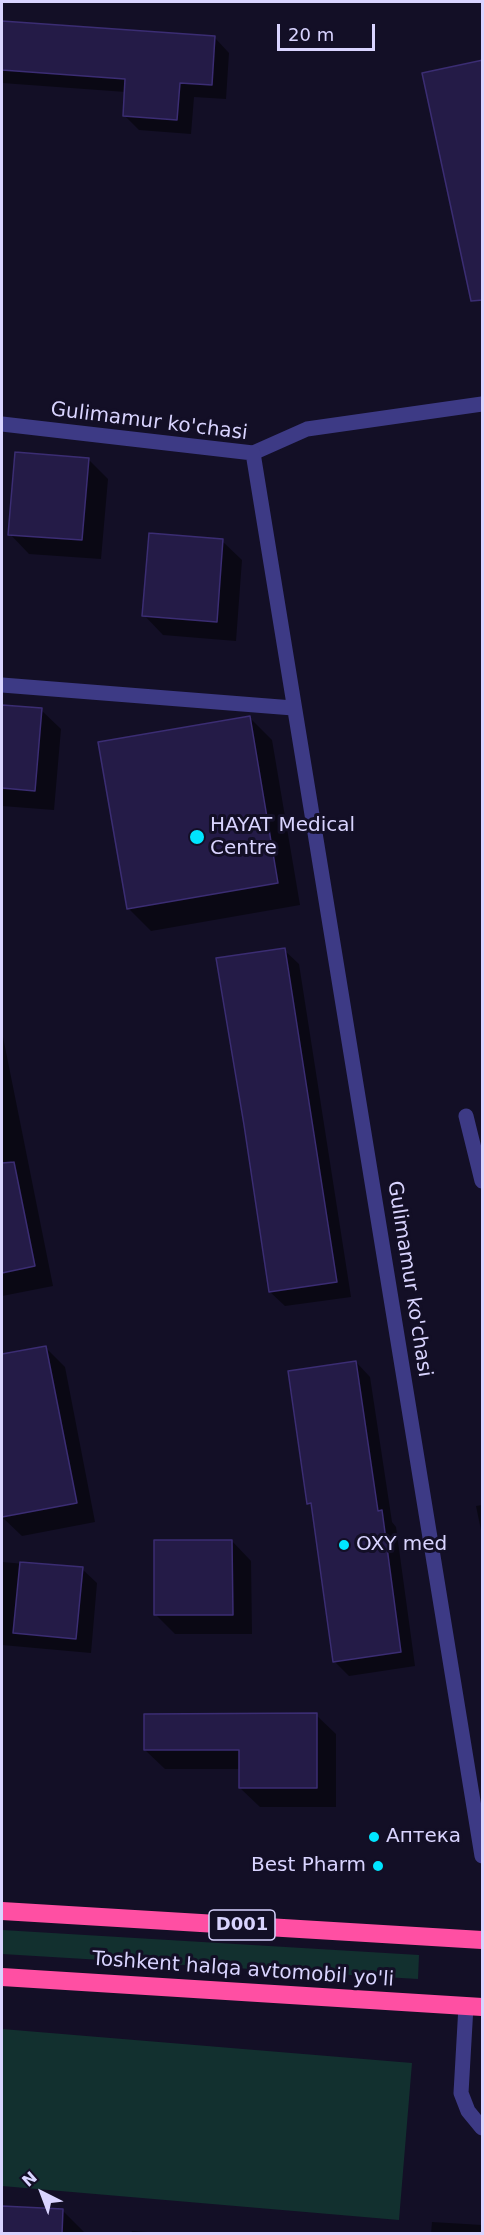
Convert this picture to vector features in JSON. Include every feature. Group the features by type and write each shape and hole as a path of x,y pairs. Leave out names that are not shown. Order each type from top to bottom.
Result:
{"highway":[{"name":"D001","path":"2,1911 483,1940"},
{"name":"Toshkent halqa avtomobil yo'li","path":"2,1977 475,2006"}],"street":[{"path":"253,453 307,429 483,404"},
{"name":"Gulimamur ko'chasi","path":"2,424 253,453 483,1856"},
{"path":"2,685 293,708"},
{"path":"466,1116 483,1181"},
{"path":"475,2006 461,2093 468,2111 483,2128"}],"green space":[{"path":"2,1930 419,1955 418,1979 2,1954"},
{"path":"2,2029 412,2063 399,2220 2,2186"}],"building":[{"path":"2,21 215,36 212,85 180,83 177,120 123,116 125,79 2,70"},
{"path":"483,60 483,300 471,301 422,73"},
{"path":"15,452 89,458 82,540 8,535"},
{"path":"149,533 223,539 217,622 142,616"},
{"path":"2,705 42,708 35,791 2,788"},
{"path":"250,716 278,883 127,909 98,742"},
{"path":"285,948 337,1282 269,1292 216,958"},
{"path":"14,1162 35,1266 2,1273 2,1163"},
{"path":"46,1346 77,1503 2,1517 2,1354"},
{"path":"356,1361 378,1511 382,1510 401,1652 333,1662 311,1503 307,1504 288,1371"},
{"path":"154,1540 232,1540 233,1615 154,1615"},
{"path":"20,1562 83,1567 76,1639 13,1633"},
{"path":"317,1713 317,1788 239,1788 239,1750 144,1750 144,1714"},
{"path":"2,2206 63,2209 62,2234 2,2234"}],"place":[{"name":"HAYAT Medical Centre","path":"197,837"},
{"name":"OXY med","path":"344,1545"},
{"name":"Аптека","path":"374,1837"},
{"name":"Best Pharm","path":"378,1866"}]}
